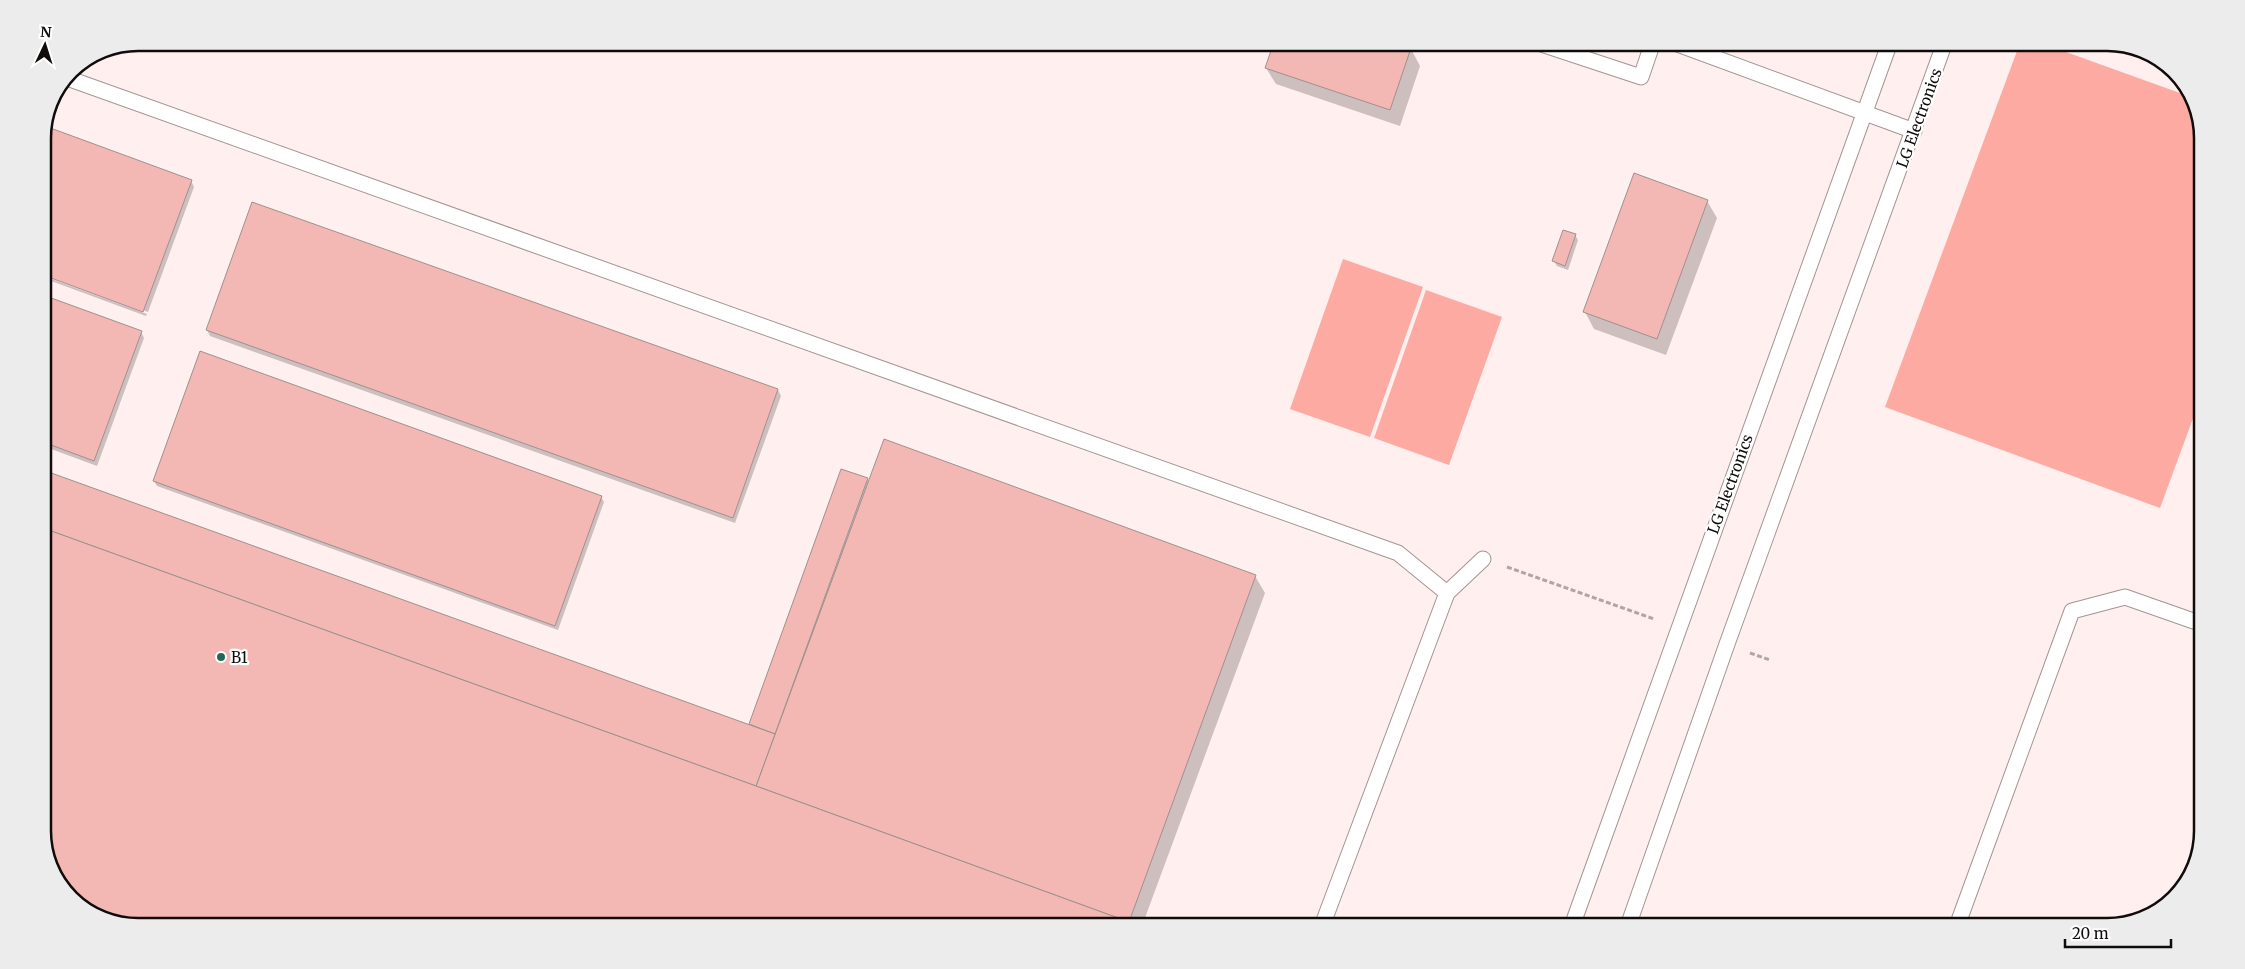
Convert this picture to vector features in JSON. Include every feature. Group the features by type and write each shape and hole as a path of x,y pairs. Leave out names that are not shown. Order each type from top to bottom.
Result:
{"lane":[{"path":"1562,51 1641,77 1650,51"},
{"path":"1697,51 1914,131"},
{"name":"LG Electronics","path":"1575,918 1678,627 1887,51"},
{"name":"LG Electronics","path":"1631,918 1727,644 1942,51"},
{"path":"74,80 1398,553 1447,593"},
{"path":"1325,918 1447,593 1483,558"},
{"path":"1960,918 2072,611 2125,597 2194,621"}],"path":[{"path":"1483,558 1678,627"},
{"path":"1727,644 1770,660"}],"shaded area":[{"path":"2017,51 2063,51 2181,93 2189,110 2194,132 2194,416 2160,508 1885,407"},
{"path":"1343,259 1423,287 1370,437 1290,409"},
{"path":"1426,290 1502,317 1449,465 1374,438"}],"building":[{"path":"1271,51 1410,51 1390,110 1265,68"},
{"path":"52,128 192,180 143,312 51,278"},
{"path":"1634,173 1708,200 1657,339 1583,312"},
{"path":"252,202 778,389 733,518 206,330"},
{"path":"1563,230 1576,234 1565,266 1552,261"},
{"path":"51,298 142,331 94,461 51,445"},
{"path":"200,351 602,496 555,626 153,481"},
{"path":"884,439 1256,575 1130,918 1118,918 756,786"},
{"path":"841,469 868,478 775,734 749,724"},
{"path":"51,473 775,734 756,786 51,531"},
{"name":"B1","path":"51,531 1118,918 138,918 121,916 105,911 81,896 66,879 56,859 51,837"}],"place":[{"name":"B1","path":"221,657"}]}
